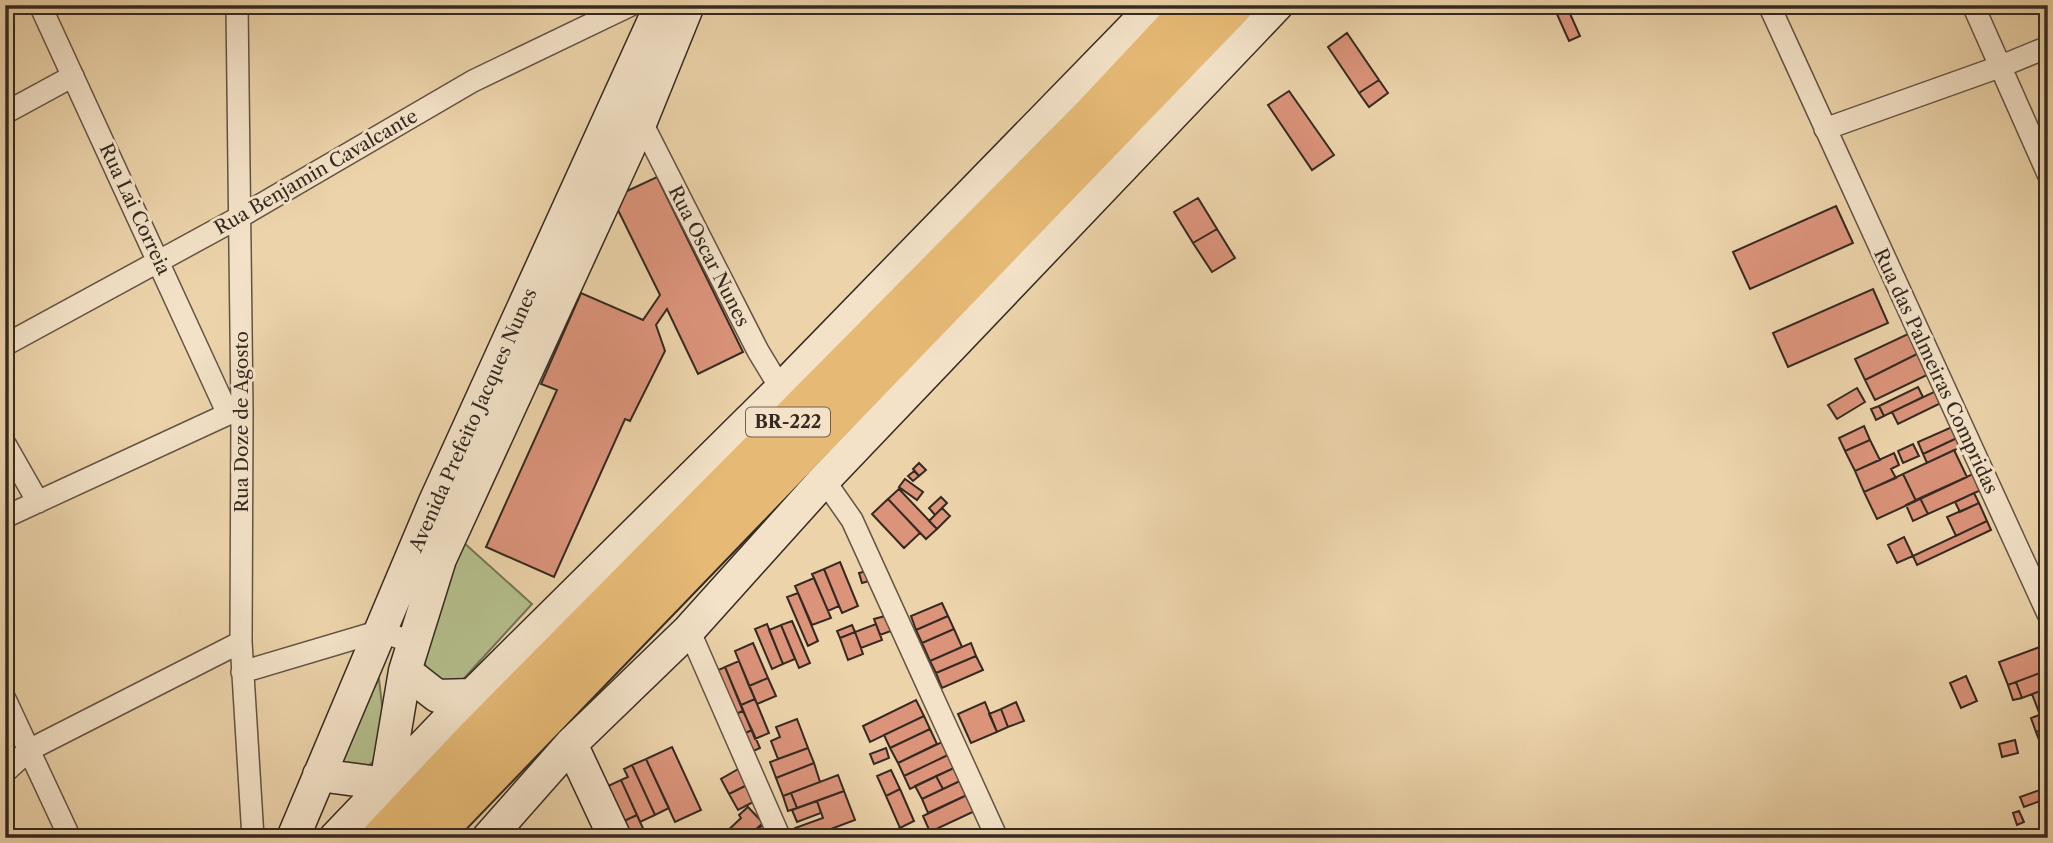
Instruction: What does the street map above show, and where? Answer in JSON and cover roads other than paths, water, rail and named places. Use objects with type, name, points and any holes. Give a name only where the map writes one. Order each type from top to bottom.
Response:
[{"type":"highway","name":"BR-222","points":[[381,838],[478,734],[1094,113],[1195,5]]},
{"type":"highway","name":"BR-222","points":[[430,838],[1234,5]]},
{"type":"main road","name":"Avenida Prefeito Jacques Nunes","points":[[627,115],[661,5]]},
{"type":"main road","name":"Avenida Prefeito Jacques Nunes","points":[[293,838],[380,631],[428,553],[627,115],[688,5]]},
{"type":"main road","name":"BR-222","points":[[335,838],[393,788],[472,695],[780,389],[1155,5]]},
{"type":"main road","points":[[488,838],[571,744],[689,630],[824,480],[1277,5]]},
{"type":"main road","name":"Avenida Prefeito Jacques Nunes","points":[[393,788],[409,657],[428,553]]},
{"type":"main road","points":[[409,657],[437,696],[472,695]]},
{"type":"main road","points":[[571,744],[615,838]]},
{"type":"main road","points":[[319,775],[393,788]]},
{"type":"street","name":"Rua Lai Correia","points":[[40,5],[159,261],[235,413]]},
{"type":"street","name":"Rua Doze de Agosto","points":[[237,5],[235,413],[242,672],[253,838]]},
{"type":"street","name":"Rua Benjamin Cavalcante","points":[[5,345],[238,218],[473,81],[631,5]]},
{"type":"street","name":"Rua das Palmeiras Compridas","points":[[1769,5],[2048,614]]},
{"type":"street","points":[[1973,5],[2048,174]]},
{"type":"street","points":[[1825,129],[2048,47]]},
{"type":"street","points":[[5,113],[73,76]]},
{"type":"street","name":"Rua Oscar Nunes","points":[[627,115],[780,389]]},
{"type":"street","points":[[5,517],[235,413]]},
{"type":"street","points":[[5,444],[38,502]]},
{"type":"street","points":[[824,480],[852,520],[997,838]]},
{"type":"street","points":[[689,630],[780,838]]},
{"type":"street","points":[[242,672],[380,631],[409,657]]},
{"type":"street","points":[[5,772],[29,750],[241,642]]},
{"type":"street","points":[[5,699],[70,838]]}]
